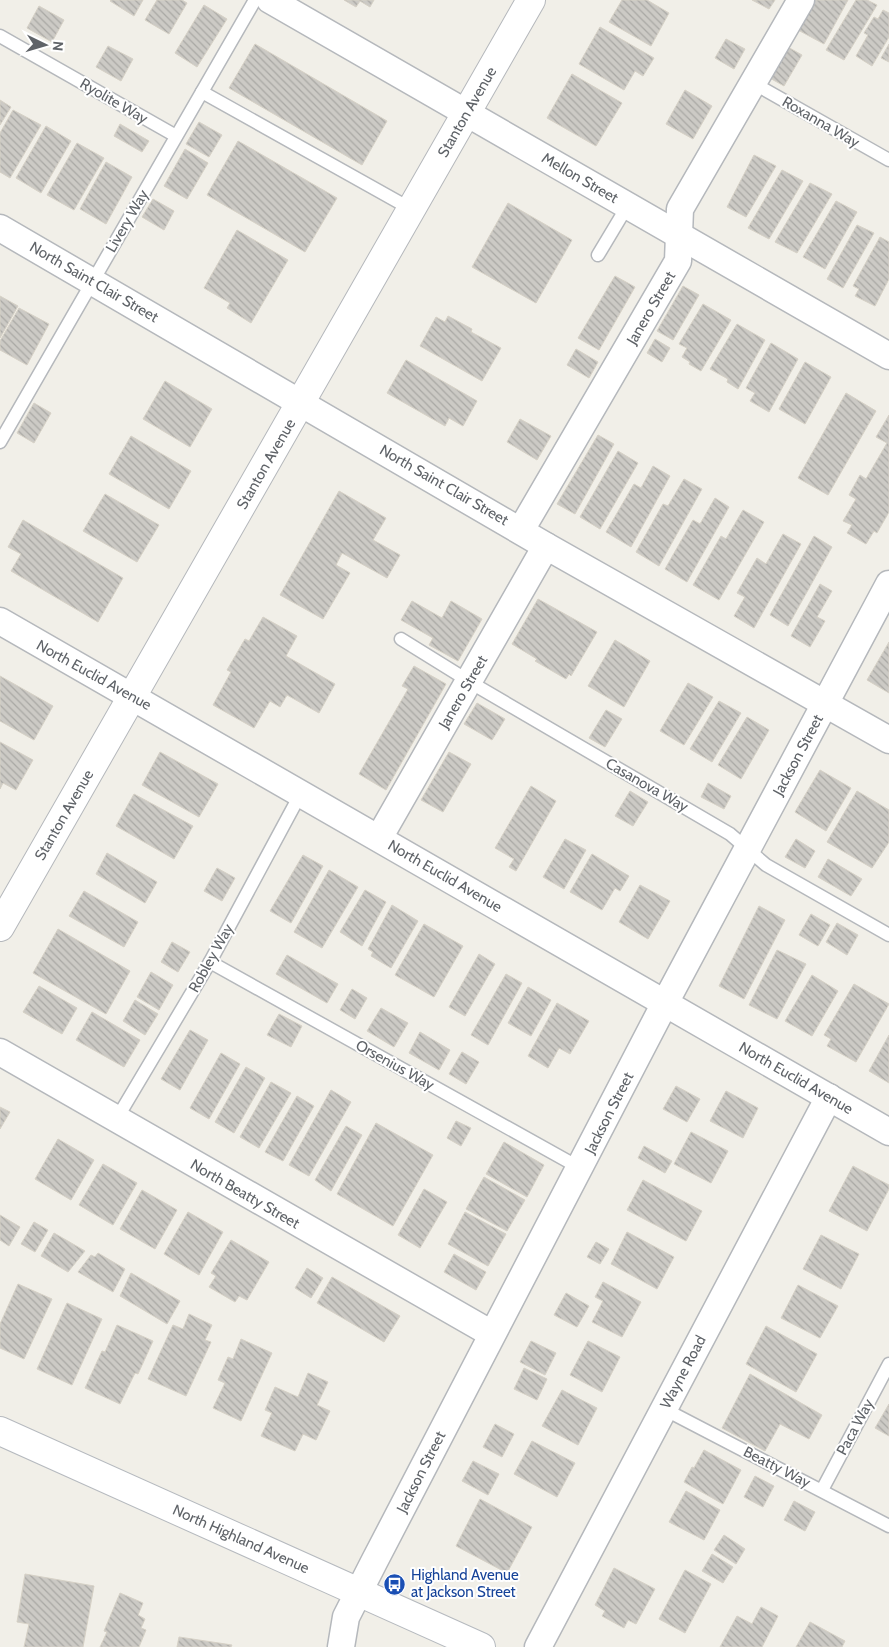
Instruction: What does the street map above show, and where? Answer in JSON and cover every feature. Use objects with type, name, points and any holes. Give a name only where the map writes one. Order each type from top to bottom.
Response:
[{"type":"street","name":"Mellon Street","points":[[270,0],[889,356]]},
{"type":"street","name":"Stanton Avenue","points":[[0,927],[531,0]]},
{"type":"street","name":"Janero Street","points":[[521,530],[678,261],[680,209],[801,0]]},
{"type":"street","name":"North Saint Clair Street","points":[[0,228],[546,546],[889,740]]},
{"type":"street","name":"Janero Street","points":[[379,838],[546,546]]},
{"type":"street","name":"Jackson Street","points":[[341,1647],[346,1617],[665,1004],[889,584]]},
{"type":"street","name":"North Euclid Avenue","points":[[0,621],[889,1132]]},
{"type":"street","name":"North Beatty Street","points":[[0,1052],[492,1334]]},
{"type":"street","name":"Wayne Road","points":[[538,1647],[829,1097]]},
{"type":"street","name":"North Highland Avenue","points":[[0,1431],[481,1647]]},
{"type":"lane","name":"Livery Way","points":[[0,442],[5,424],[92,281],[255,0]]},
{"type":"lane","name":"Ryolite Way","points":[[0,36],[176,136]]},
{"type":"lane","name":"Roxanna Way","points":[[753,84],[889,160]]},
{"type":"lane","points":[[202,92],[411,209]]},
{"type":"lane","points":[[598,255],[628,206]]},
{"type":"lane","name":"Casanova Way","points":[[401,639],[469,682],[730,834],[766,865],[889,935]]},
{"type":"lane","name":"Robley Way","points":[[116,1120],[210,962],[301,793]]},
{"type":"lane","name":"Orsenius Way","points":[[210,962],[580,1168]]},
{"type":"lane","name":"Paca Way","points":[[822,1490],[889,1364]]},
{"type":"lane","name":"Beatty Way","points":[[664,1409],[889,1526]]},
{"type":"building","points":[[111,0],[143,0],[134,16]]},
{"type":"building","points":[[157,0],[182,0],[187,3],[169,34],[145,20]]},
{"type":"building","points":[[344,0],[374,0],[370,7],[360,1],[356,7]]},
{"type":"building","points":[[622,0],[647,0],[669,13],[651,46],[609,22]]},
{"type":"building","points":[[752,0],[775,0],[769,9]]},
{"type":"building","points":[[815,0],[848,0],[824,44],[798,30]]},
{"type":"building","points":[[856,0],[867,0],[877,5],[844,60],[826,50]]},
{"type":"building","points":[[204,5],[227,19],[197,67],[175,53]]},
{"type":"building","points":[[39,6],[64,20],[52,42],[27,28]]},
{"type":"building","points":[[883,10],[889,13],[889,37],[872,66],[856,56],[868,35],[864,33],[874,17],[878,19]]},
{"type":"building","points":[[600,27],[654,58],[643,76],[635,71],[624,90],[579,64]]},
{"type":"building","points":[[726,39],[745,49],[734,69],[715,58]]},
{"type":"building","points":[[255,44],[387,121],[362,165],[229,88]]},
{"type":"building","points":[[889,44],[889,62],[881,58]]},
{"type":"building","points":[[108,46],[133,59],[121,81],[96,67]]},
{"type":"building","points":[[786,46],[802,55],[784,86],[768,77]]},
{"type":"building","points":[[572,74],[622,103],[596,146],[547,118]]},
{"type":"building","points":[[685,90],[712,106],[693,139],[666,124]]},
{"type":"building","points":[[0,100],[11,107],[0,125]]},
{"type":"building","points":[[13,110],[41,125],[10,178],[0,172],[0,133]]},
{"type":"building","points":[[199,122],[222,135],[209,157],[186,144]]},
{"type":"building","points":[[120,124],[149,141],[142,152],[114,136]]},
{"type":"building","points":[[46,126],[71,141],[41,193],[16,178]]},
{"type":"building","points":[[238,141],[337,198],[305,252],[207,195]]},
{"type":"building","points":[[77,143],[104,158],[74,210],[47,195]]},
{"type":"building","points":[[185,149],[208,163],[187,199],[164,186]]},
{"type":"building","points":[[754,155],[776,166],[746,217],[727,207]]},
{"type":"building","points":[[106,162],[132,177],[106,224],[80,209]]},
{"type":"building","points":[[782,170],[803,181],[769,239],[748,228]]},
{"type":"building","points":[[810,183],[832,194],[797,253],[775,242]]},
{"type":"building","points":[[153,199],[174,211],[164,230],[142,217]]},
{"type":"building","points":[[836,201],[857,212],[825,269],[803,257]]},
{"type":"building","points":[[508,203],[572,240],[536,303],[472,267]]},
{"type":"building","points":[[857,225],[874,233],[843,288],[827,279]]},
{"type":"building","points":[[237,230],[288,260],[251,323],[227,308],[230,303],[204,288]]},
{"type":"building","points":[[880,237],[889,242],[889,279],[875,306],[855,296],[859,289],[853,286]]},
{"type":"building","points":[[615,276],[635,287],[599,350],[578,338]]},
{"type":"building","points":[[683,286],[699,295],[673,340],[657,331]]},
{"type":"building","points":[[0,296],[18,306],[0,338]]},
{"type":"building","points":[[703,304],[731,320],[701,371],[682,357],[687,348],[679,344]]},
{"type":"building","points":[[19,308],[49,324],[27,365],[0,350],[0,341]]},
{"type":"building","points":[[448,316],[472,329],[471,332],[501,348],[482,381],[420,346],[436,317],[445,322]]},
{"type":"building","points":[[737,324],[765,340],[738,389],[727,382],[728,379],[710,369]]},
{"type":"building","points":[[655,339],[670,348],[662,362],[647,353]]},
{"type":"building","points":[[771,343],[798,359],[769,412],[750,401],[755,393],[746,388]]},
{"type":"building","points":[[576,349],[598,362],[589,378],[567,365]]},
{"type":"building","points":[[406,360],[477,401],[463,426],[449,418],[445,426],[387,393]]},
{"type":"building","points":[[805,362],[831,377],[805,424],[779,409]]},
{"type":"building","points":[[165,381],[212,409],[190,447],[143,419]]},
{"type":"building","points":[[846,393],[876,411],[828,495],[798,478]]},
{"type":"building","points":[[34,403],[51,413],[34,443],[17,433]]},
{"type":"building","points":[[889,415],[889,512],[877,533],[874,531],[866,544],[847,533],[852,525],[843,521],[856,499],[849,495],[860,475],[866,479],[887,443],[876,437]]},
{"type":"building","points":[[520,419],[551,436],[537,460],[507,442]]},
{"type":"building","points":[[598,435],[614,444],[575,514],[557,504]]},
{"type":"building","points":[[131,436],[191,471],[169,509],[109,474]]},
{"type":"building","points":[[618,451],[638,463],[600,529],[580,517]]},
{"type":"building","points":[[653,466],[670,476],[631,547],[606,532],[634,484],[641,488]]},
{"type":"building","points":[[684,479],[702,489],[659,566],[636,552],[663,504],[668,506]]},
{"type":"building","points":[[339,491],[386,518],[373,540],[400,555],[387,578],[342,553],[336,565],[350,573],[323,619],[280,595]]},
{"type":"building","points":[[105,494],[159,525],[137,562],[83,531]]},
{"type":"building","points":[[715,498],[729,507],[687,582],[665,569],[693,520],[700,524]]},
{"type":"building","points":[[743,510],[764,522],[719,600],[693,585],[721,536],[726,539]]},
{"type":"building","points":[[23,520],[123,578],[98,622],[11,571],[21,554],[8,547]]},
{"type":"building","points":[[783,534],[801,544],[754,628],[734,616],[745,597],[737,593],[757,558],[766,564]]},
{"type":"building","points":[[814,536],[832,547],[788,626],[770,615]]},
{"type":"building","points":[[820,584],[832,591],[817,617],[825,621],[810,647],[791,636]]},
{"type":"building","points":[[538,599],[597,632],[571,676],[569,674],[566,679],[535,661],[537,659],[512,644]]},
{"type":"building","points":[[412,601],[442,618],[451,601],[482,619],[458,661],[429,645],[433,638],[401,620]]},
{"type":"building","points":[[263,617],[297,636],[286,656],[335,684],[319,713],[287,695],[280,707],[270,701],[254,728],[213,705],[231,672],[227,670],[245,639],[249,641]]},
{"type":"building","points":[[615,640],[650,661],[624,707],[588,686]]},
{"type":"building","points":[[889,642],[889,693],[867,680]]},
{"type":"building","points":[[414,666],[446,684],[386,790],[359,774],[408,689],[402,686]]},
{"type":"building","points":[[0,676],[53,706],[34,740],[0,721]]},
{"type":"building","points":[[688,683],[713,697],[684,745],[660,731]]},
{"type":"building","points":[[719,701],[741,713],[712,762],[690,749]]},
{"type":"building","points":[[477,703],[505,719],[492,740],[464,724]]},
{"type":"building","points":[[606,710],[622,719],[605,747],[589,738]]},
{"type":"building","points":[[747,717],[769,730],[741,779],[718,765]]},
{"type":"building","points":[[0,742],[33,760],[16,790],[3,783],[0,789]]},
{"type":"building","points":[[160,752],[218,784],[199,817],[142,785]]},
{"type":"building","points":[[449,752],[471,764],[443,812],[421,800]]},
{"type":"building","points":[[820,770],[851,788],[826,831],[795,812]]},
{"type":"building","points":[[708,783],[731,796],[724,809],[701,797]]},
{"type":"building","points":[[531,786],[556,801],[516,871],[509,867],[514,859],[495,848]]},
{"type":"building","points":[[630,791],[648,802],[633,826],[615,816]]},
{"type":"building","points":[[857,791],[889,810],[889,842],[872,868],[827,842]]},
{"type":"building","points":[[134,794],[193,826],[174,859],[116,826]]},
{"type":"building","points":[[565,839],[586,850],[564,889],[543,877]]},
{"type":"building","points":[[796,839],[815,851],[805,868],[785,857]]},
{"type":"building","points":[[107,853],[157,882],[145,903],[96,874]]},
{"type":"building","points":[[592,854],[629,876],[620,891],[615,888],[602,910],[570,892]]},
{"type":"building","points":[[303,855],[323,866],[291,923],[270,911]]},
{"type":"building","points":[[828,859],[862,879],[851,896],[818,877]]},
{"type":"building","points":[[217,868],[235,878],[222,901],[204,891]]},
{"type":"building","points":[[329,870],[358,887],[322,948],[294,932]]},
{"type":"building","points":[[640,885],[670,901],[648,939],[619,922]]},
{"type":"building","points":[[365,890],[386,902],[362,946],[340,932]]},
{"type":"building","points":[[84,891],[138,922],[124,947],[69,916]]},
{"type":"building","points":[[392,905],[418,921],[391,968],[371,956],[373,952],[368,949]]},
{"type":"building","points":[[759,906],[785,920],[744,999],[719,986]]},
{"type":"building","points":[[811,914],[830,925],[818,946],[799,935]]},
{"type":"building","points":[[837,923],[858,935],[847,955],[826,942]]},
{"type":"building","points":[[424,924],[463,946],[434,997],[395,975]]},
{"type":"building","points":[[58,929],[130,971],[106,1014],[33,973]]},
{"type":"building","points":[[172,942],[190,952],[178,972],[161,962]]},
{"type":"building","points":[[777,950],[806,964],[777,1019],[749,1005]]},
{"type":"building","points":[[479,954],[495,964],[465,1016],[449,1007]]},
{"type":"building","points":[[287,955],[338,984],[327,1003],[276,974]]},
{"type":"building","points":[[151,972],[173,985],[159,1010],[137,997]]},
{"type":"building","points":[[506,974],[522,983],[488,1045],[471,1035]]},
{"type":"building","points":[[812,975],[838,991],[812,1036],[785,1021]]},
{"type":"building","points":[[854,984],[889,1004],[856,1062],[827,1046],[831,1039],[824,1035]]},
{"type":"building","points":[[39,986],[77,1008],[62,1034],[23,1012]]},
{"type":"building","points":[[528,987],[551,1000],[531,1036],[508,1023]]},
{"type":"building","points":[[352,989],[367,998],[355,1019],[340,1010]]},
{"type":"building","points":[[135,1000],[158,1014],[145,1035],[123,1021]]},
{"type":"building","points":[[557,1003],[589,1021],[570,1054],[559,1048],[548,1068],[528,1056]]},
{"type":"building","points":[[381,1008],[408,1023],[394,1047],[367,1031]]},
{"type":"building","points":[[92,1012],[140,1040],[124,1067],[76,1040]]},
{"type":"building","points":[[279,1014],[302,1026],[291,1047],[267,1035]]},
{"type":"building","points":[[190,1030],[208,1040],[180,1090],[161,1079]]},
{"type":"building","points":[[420,1032],[450,1050],[439,1070],[409,1053]]},
{"type":"building","points":[[889,1035],[889,1083],[869,1071]]},
{"type":"building","points":[[462,1052],[479,1062],[466,1084],[449,1074]]},
{"type":"building","points":[[221,1053],[240,1064],[209,1119],[190,1108]]},
{"type":"building","points":[[246,1067],[265,1078],[234,1133],[215,1122]]},
{"type":"building","points":[[271,1082],[291,1093],[259,1148],[240,1137]]},
{"type":"building","points":[[676,1086],[700,1099],[687,1122],[663,1109]]},
{"type":"building","points":[[331,1090],[351,1102],[309,1176],[289,1165]]},
{"type":"building","points":[[726,1091],[758,1108],[743,1138],[710,1121]]},
{"type":"building","points":[[297,1096],[314,1106],[283,1161],[265,1152]]},
{"type":"building","points":[[0,1107],[10,1112],[0,1129]]},
{"type":"building","points":[[456,1121],[471,1128],[461,1146],[447,1138]]},
{"type":"building","points":[[376,1123],[433,1155],[393,1226],[337,1194]]},
{"type":"building","points":[[346,1126],[362,1135],[331,1191],[315,1180]]},
{"type":"building","points":[[691,1132],[728,1151],[711,1183],[674,1164]]},
{"type":"building","points":[[58,1139],[94,1160],[71,1200],[35,1179]]},
{"type":"building","points":[[504,1142],[544,1165],[527,1197],[486,1174]]},
{"type":"building","points":[[644,1146],[672,1161],[665,1173],[638,1158]]},
{"type":"building","points":[[103,1164],[137,1183],[113,1225],[79,1205]]},
{"type":"building","points":[[853,1166],[889,1185],[889,1189],[867,1231],[829,1211]]},
{"type":"building","points":[[484,1177],[525,1200],[507,1231],[466,1209]]},
{"type":"building","points":[[643,1180],[702,1211],[686,1241],[627,1210]]},
{"type":"building","points":[[424,1189],[447,1202],[420,1248],[398,1235]]},
{"type":"building","points":[[142,1190],[177,1210],[155,1249],[120,1229]]},
{"type":"building","points":[[188,1212],[223,1232],[199,1275],[164,1254]]},
{"type":"building","points":[[465,1212],[506,1234],[488,1266],[448,1244]]},
{"type":"building","points":[[0,1215],[20,1227],[9,1246],[0,1240]]},
{"type":"building","points":[[34,1222],[48,1230],[35,1252],[21,1244]]},
{"type":"building","points":[[627,1232],[674,1257],[657,1289],[611,1264]]},
{"type":"building","points":[[54,1233],[85,1251],[68,1272],[41,1256]]},
{"type":"building","points":[[821,1235],[859,1254],[841,1289],[803,1269]]},
{"type":"building","points":[[231,1240],[269,1262],[247,1300],[239,1296],[235,1302],[209,1287],[216,1276],[211,1273]]},
{"type":"building","points":[[596,1242],[609,1249],[600,1264],[587,1257]]},
{"type":"building","points":[[98,1253],[125,1269],[113,1292],[78,1272],[91,1255],[95,1257]]},
{"type":"building","points":[[454,1254],[486,1272],[476,1290],[444,1272]]},
{"type":"building","points":[[307,1268],[323,1278],[311,1298],[295,1288]]},
{"type":"building","points":[[131,1273],[180,1301],[167,1324],[120,1296]]},
{"type":"building","points":[[332,1277],[400,1316],[384,1342],[317,1303]]},
{"type":"building","points":[[603,1282],[641,1302],[622,1337],[592,1322],[603,1301],[595,1297]]},
{"type":"building","points":[[18,1284],[52,1299],[24,1359],[0,1348],[0,1324]]},
{"type":"building","points":[[798,1285],[838,1306],[820,1338],[781,1318]]},
{"type":"building","points":[[566,1293],[589,1306],[577,1327],[554,1315]]},
{"type":"building","points":[[67,1303],[102,1319],[72,1385],[37,1369]]},
{"type":"building","points":[[189,1314],[212,1325],[205,1340],[211,1342],[186,1396],[148,1379],[173,1325],[183,1329]]},
{"type":"building","points":[[117,1325],[153,1341],[138,1374],[135,1373],[120,1404],[85,1388],[102,1351],[105,1352]]},
{"type":"building","points":[[766,1326],[817,1354],[796,1392],[746,1364]]},
{"type":"building","points":[[241,1339],[272,1353],[241,1421],[213,1408],[225,1383],[218,1380],[228,1357],[233,1359]]},
{"type":"building","points":[[531,1341],[556,1353],[545,1375],[520,1362]]},
{"type":"building","points":[[588,1341],[620,1357],[602,1392],[570,1375]]},
{"type":"building","points":[[524,1368],[547,1379],[537,1400],[514,1389]]},
{"type":"building","points":[[308,1373],[328,1382],[317,1405],[330,1411],[316,1440],[303,1434],[295,1451],[261,1436],[272,1413],[265,1410],[275,1387],[298,1397]]},
{"type":"building","points":[[750,1374],[822,1415],[809,1439],[780,1424],[765,1451],[722,1428]]},
{"type":"building","points":[[562,1390],[597,1408],[578,1445],[542,1426]]},
{"type":"building","points":[[889,1404],[889,1436],[875,1428]]},
{"type":"building","points":[[495,1424],[514,1434],[502,1457],[483,1447]]},
{"type":"building","points":[[532,1441],[575,1463],[557,1497],[514,1474]]},
{"type":"building","points":[[704,1450],[741,1470],[723,1504],[684,1482]]},
{"type":"building","points":[[473,1461],[499,1474],[488,1495],[462,1481]]},
{"type":"building","points":[[755,1476],[774,1486],[763,1507],[744,1497]]},
{"type":"building","points":[[686,1491],[720,1510],[704,1540],[669,1522]]},
{"type":"building","points":[[480,1499],[532,1527],[507,1573],[456,1546]]},
{"type":"building","points":[[794,1501],[815,1512],[805,1531],[784,1520]]},
{"type":"building","points":[[724,1535],[745,1549],[736,1564],[714,1550]]},
{"type":"building","points":[[712,1554],[733,1567],[723,1583],[702,1571]]},
{"type":"building","points":[[614,1568],[655,1589],[636,1624],[628,1620],[624,1628],[602,1616],[605,1611],[595,1605]]},
{"type":"building","points":[[685,1570],[711,1584],[685,1633],[659,1619]]},
{"type":"building","points":[[25,1574],[94,1586],[83,1647],[24,1647],[29,1624],[17,1622]]},
{"type":"building","points":[[120,1593],[143,1603],[138,1615],[145,1619],[141,1628],[146,1630],[139,1647],[100,1647],[107,1632],[104,1631]]},
{"type":"building","points":[[761,1607],[778,1616],[762,1647],[720,1647],[737,1616],[752,1624]]},
{"type":"building","points":[[810,1622],[845,1641],[842,1647],[796,1647]]},
{"type":"building","points":[[179,1637],[232,1645],[231,1647],[177,1647]]},
{"type":"place","name":"Highland Avenue at Jackson Street","points":[[395,1584]]}]
